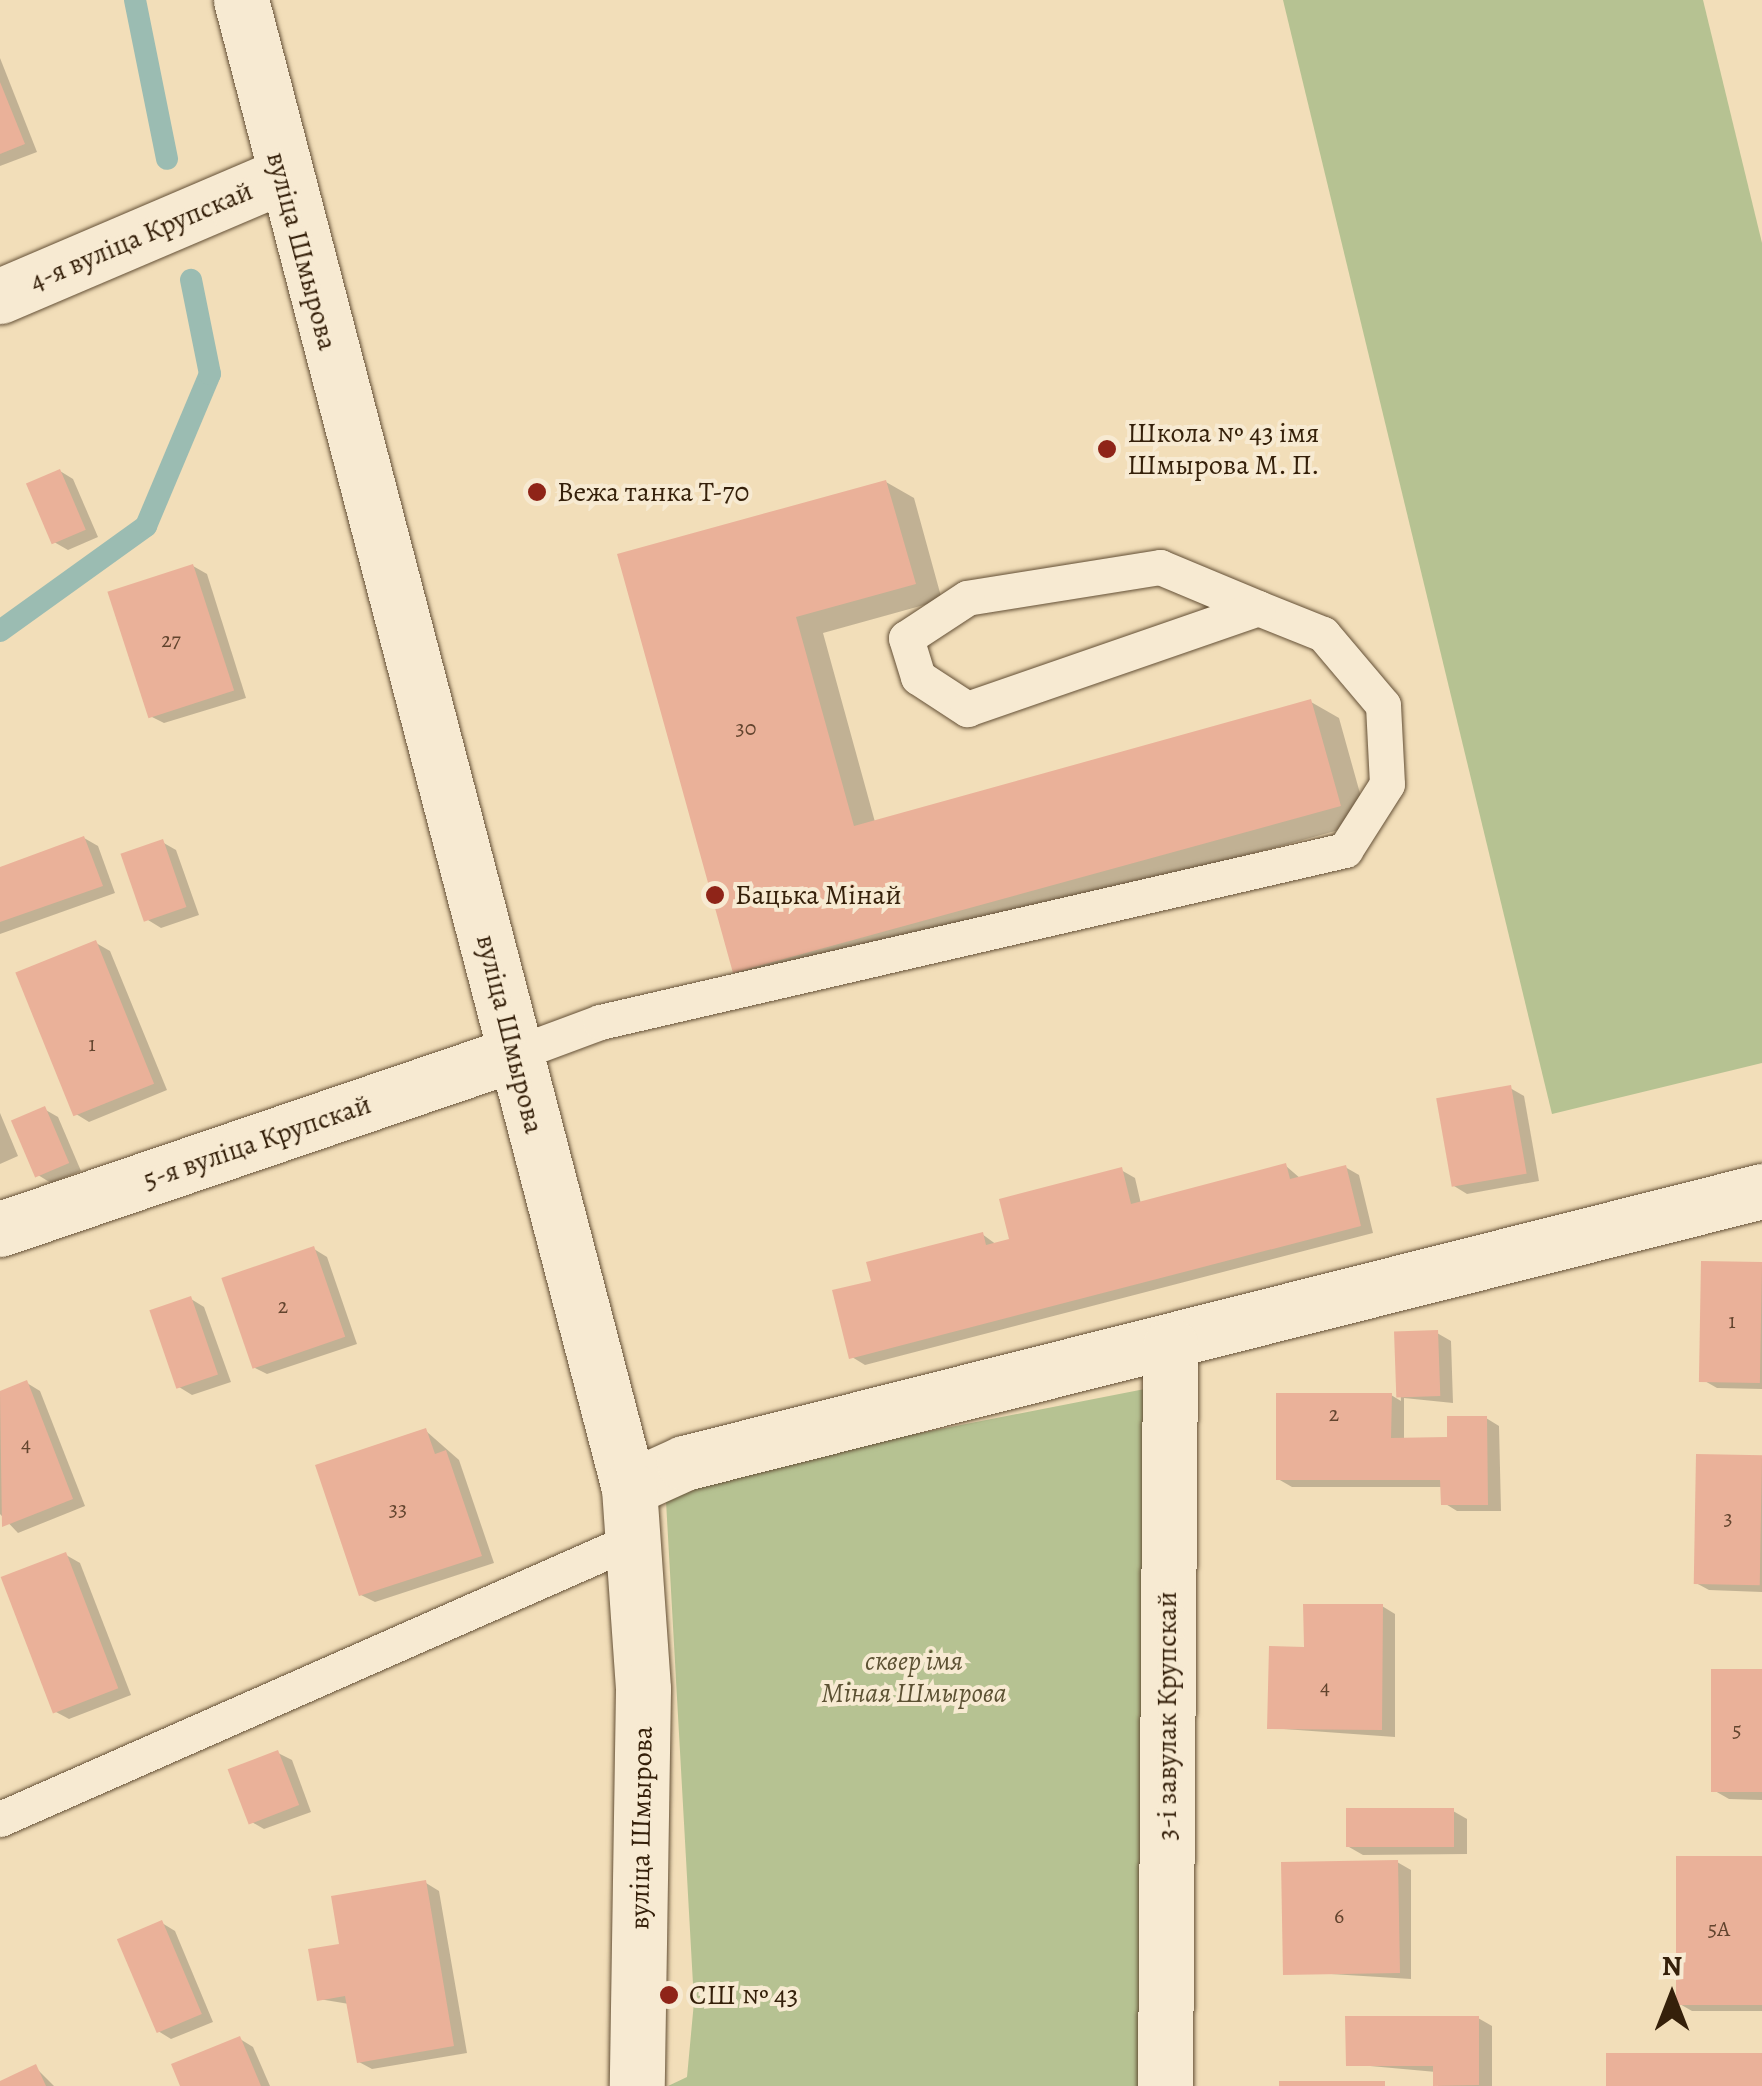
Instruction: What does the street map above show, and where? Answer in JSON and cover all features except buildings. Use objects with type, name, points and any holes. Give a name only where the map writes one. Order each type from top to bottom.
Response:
[{"type":"street","name":"вуліца Шмырова","points":[[241,0],[281,176],[632,1513],[643,1689],[636,2086]]},
{"type":"street","name":"4-я вуліца Крупскай","points":[[0,296],[281,176]]},
{"type":"street","name":"5-я вуліца Крупскай","points":[[0,1229],[514,1054]]},
{"type":"street","points":[[632,1513],[684,1463],[1170,1345],[1762,1190]]},
{"type":"street","name":"3-і завулак Крупскай","points":[[1165,2086],[1170,1345]]},
{"type":"lane","points":[[514,1054],[600,1022],[1345,850],[1387,784],[1382,705],[1323,634],[1160,568],[967,598],[906,638],[918,677],[967,709],[1258,608]]},
{"type":"lane","points":[[0,1818],[632,1513]]},
{"type":"green space","points":[[1283,0],[1703,0],[1762,243],[1762,1063],[1552,1114]]},
{"type":"green space","name":"сквер імя Міная Шмырова","points":[[1155,1387],[1149,2086],[668,2086],[687,2077],[694,2002],[665,1483]]},
{"type":"waterway","points":[[135,0],[167,159]]},
{"type":"waterway","points":[[0,631],[146,526],[210,374],[191,280]]},
{"type":"place","name":"Школа № 43 імя Шмырова М. П.","points":[[1107,449]]},
{"type":"place","name":"Вежа танка Т-70","points":[[537,492]]},
{"type":"place","name":"Бацька Мінай","points":[[715,895]]},
{"type":"place","name":"СШ № 43","points":[[669,1995]]}]
